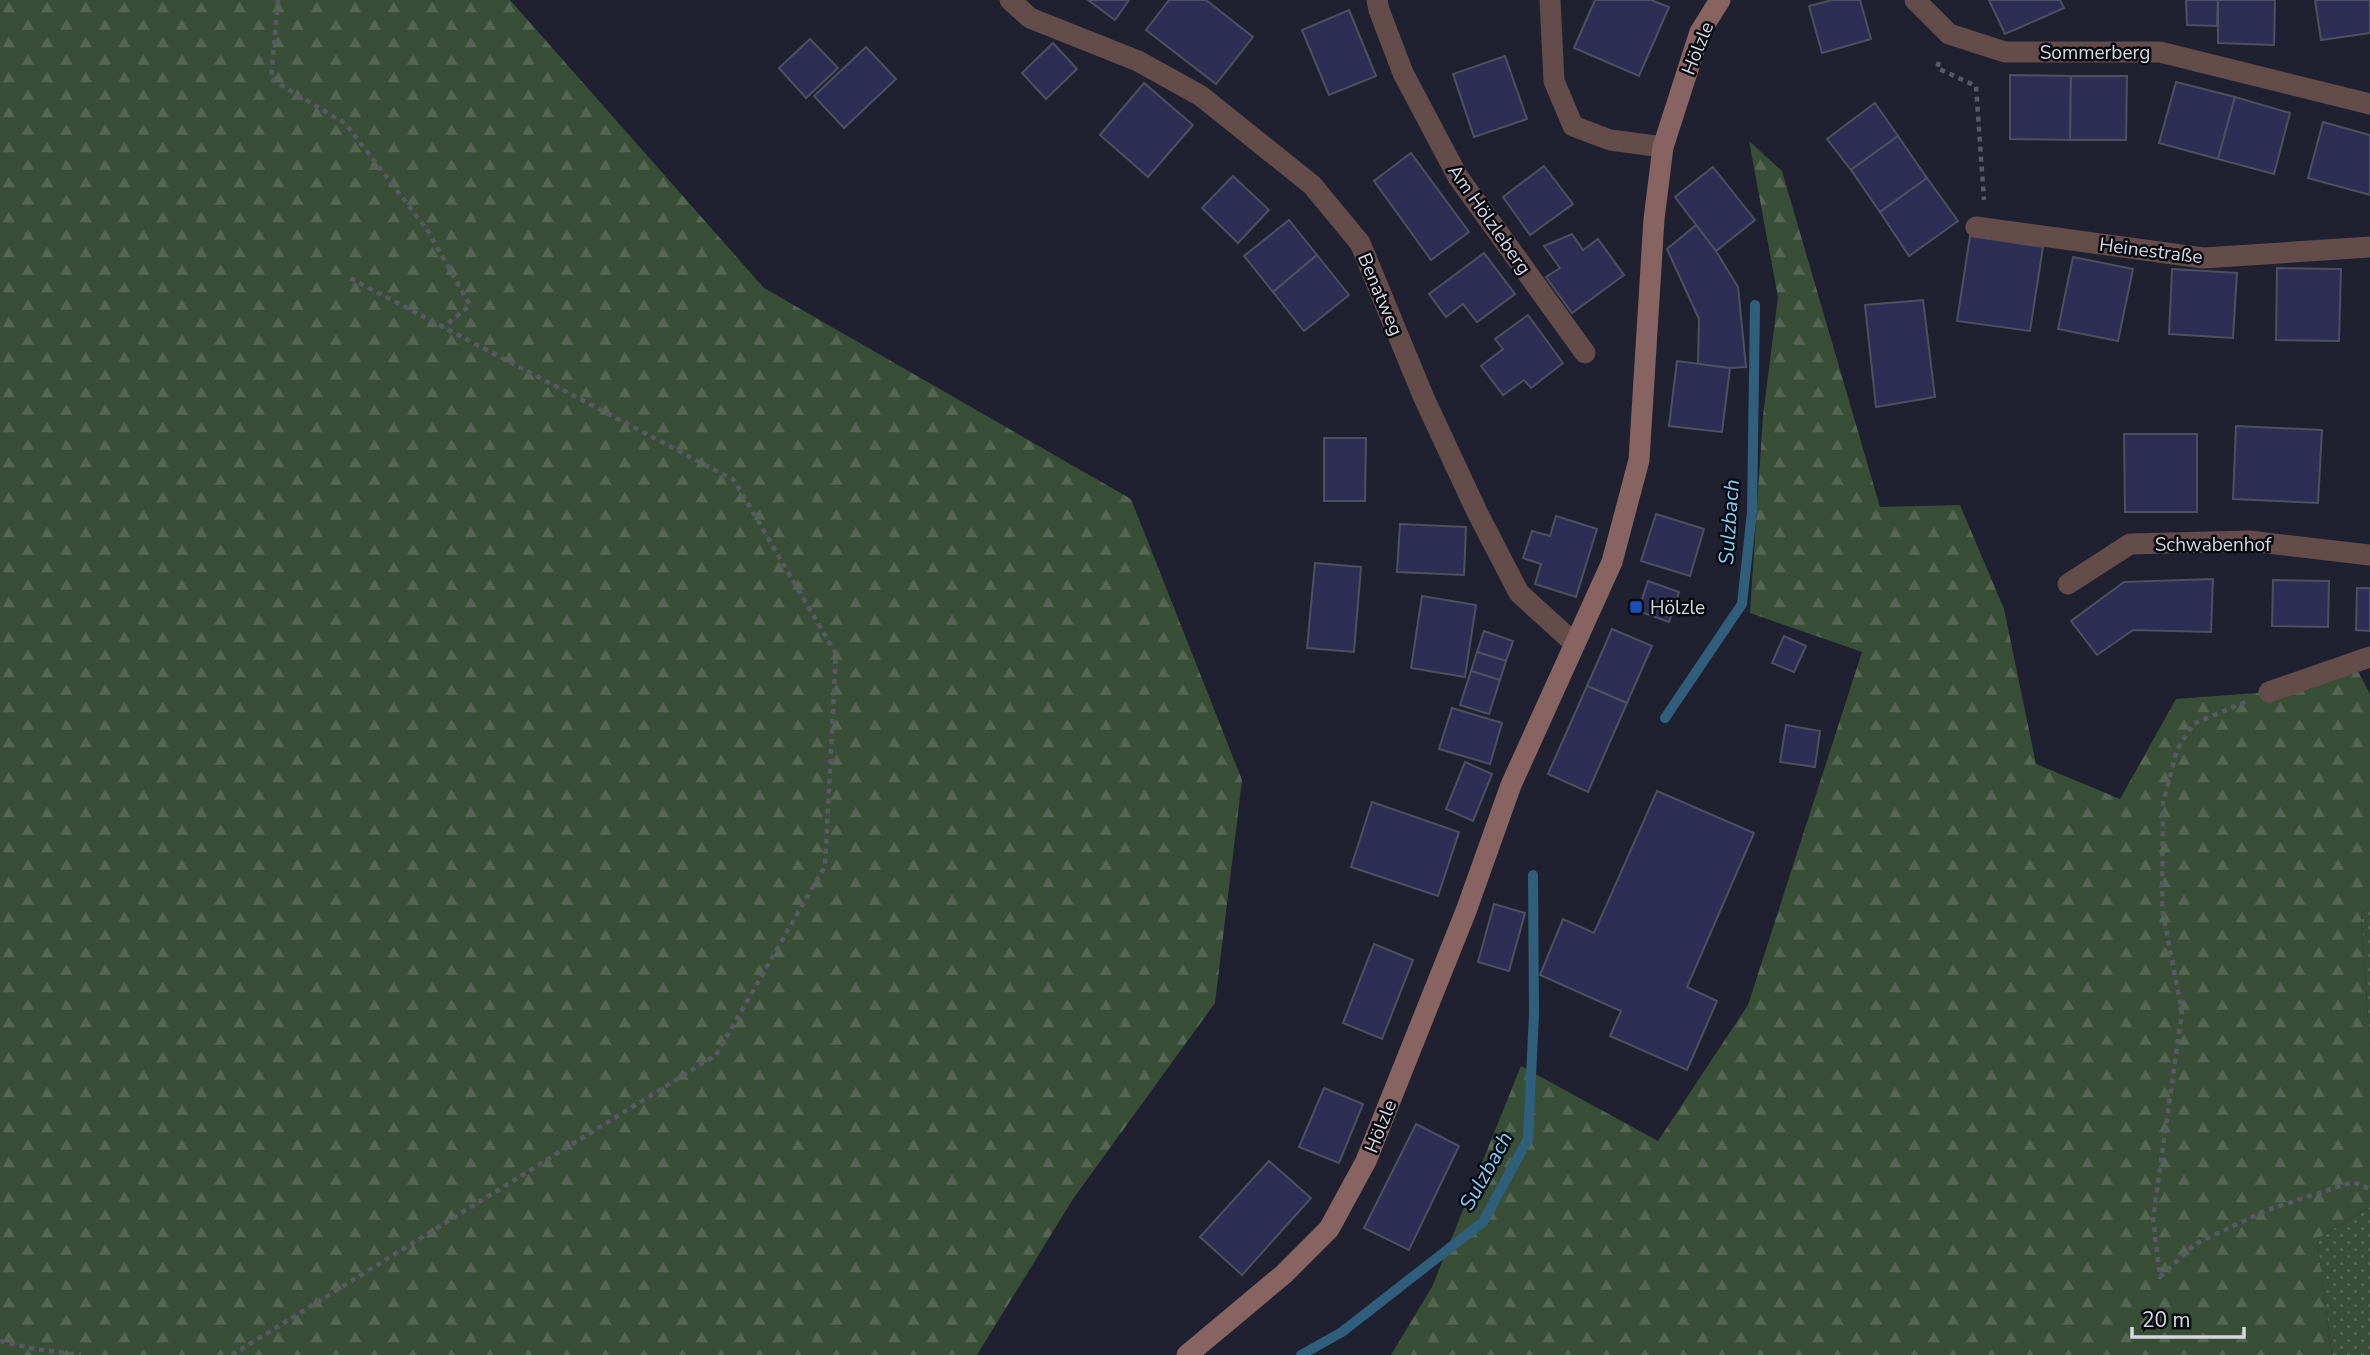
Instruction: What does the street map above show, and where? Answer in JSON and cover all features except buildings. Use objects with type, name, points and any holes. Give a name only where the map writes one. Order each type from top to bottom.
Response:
[{"type":"street","name":"Benatweg","points":[[1010,0],[1030,18],[1138,61],[1201,96],[1312,185],[1360,243],[1424,398],[1518,593],[1574,643]]},
{"type":"street","name":"Am Hölzleberg","points":[[1377,0],[1403,73],[1458,177],[1585,353]]},
{"type":"street","points":[[1550,0],[1555,81],[1573,126],[1610,141],[1663,147]]},
{"type":"street","name":"Hölzle","points":[[1186,1355],[1284,1274],[1328,1229],[1366,1161],[1466,911],[1511,785],[1612,562],[1639,460],[1654,219],[1663,147],[1700,32],[1720,0]]},
{"type":"street","name":"Sommerberg","points":[[1915,0],[1949,34],[2005,52],[2160,52],[2370,104]]},
{"type":"street","name":"Heinestraße","points":[[1981,228],[2203,258],[2370,247]]},
{"type":"street","name":"Schwabenhof","points":[[2068,584],[2130,544],[2249,541],[2370,555]]},
{"type":"street","points":[[2269,692],[2370,657]]},
{"type":"path","points":[[278,0],[271,79],[346,124],[428,230],[470,305],[444,327]]},
{"type":"path","points":[[1976,86],[1981,228]]},
{"type":"path","points":[[232,1355],[716,1055],[825,866],[836,654],[734,480],[348,277]]},
{"type":"path","points":[[2269,692],[2193,724],[2177,750],[2163,803],[2162,909],[2182,1012],[2153,1217],[2160,1277],[2195,1244],[2267,1210],[2353,1182],[2370,1189]]},
{"type":"path","points":[[0,1341],[81,1355]]},
{"type":"green space","points":[[0,0],[510,0],[764,288],[1131,499],[1242,780],[1215,1003],[1073,1199],[977,1355],[0,1355]]},
{"type":"green space","points":[[1749,141],[1782,171],[1880,507],[1960,505],[2004,609],[2036,764],[2120,799],[2176,699],[2269,692],[2353,662],[2370,694],[2370,908],[2361,913],[2370,1049],[2370,1207],[2317,1239],[2332,1355],[1391,1355],[1432,1287],[1521,1066],[1658,1141],[1748,1005],[1862,652],[1750,613],[1763,416],[1778,297]]},
{"type":"green space","points":[[2370,908],[2370,1049],[2361,913]]},
{"type":"green space","points":[[2370,1207],[2370,1355],[2332,1355],[2317,1239]]},
{"type":"waterway","name":"Sulzbach","points":[[1665,718],[1742,604],[1752,512],[1755,305]]},
{"type":"waterway","name":"Sulzbach","points":[[1301,1355],[1342,1332],[1483,1222],[1528,1139],[1534,1014],[1533,875]]},
{"type":"place","name":"Hölzle","points":[[1636,607]]}]
